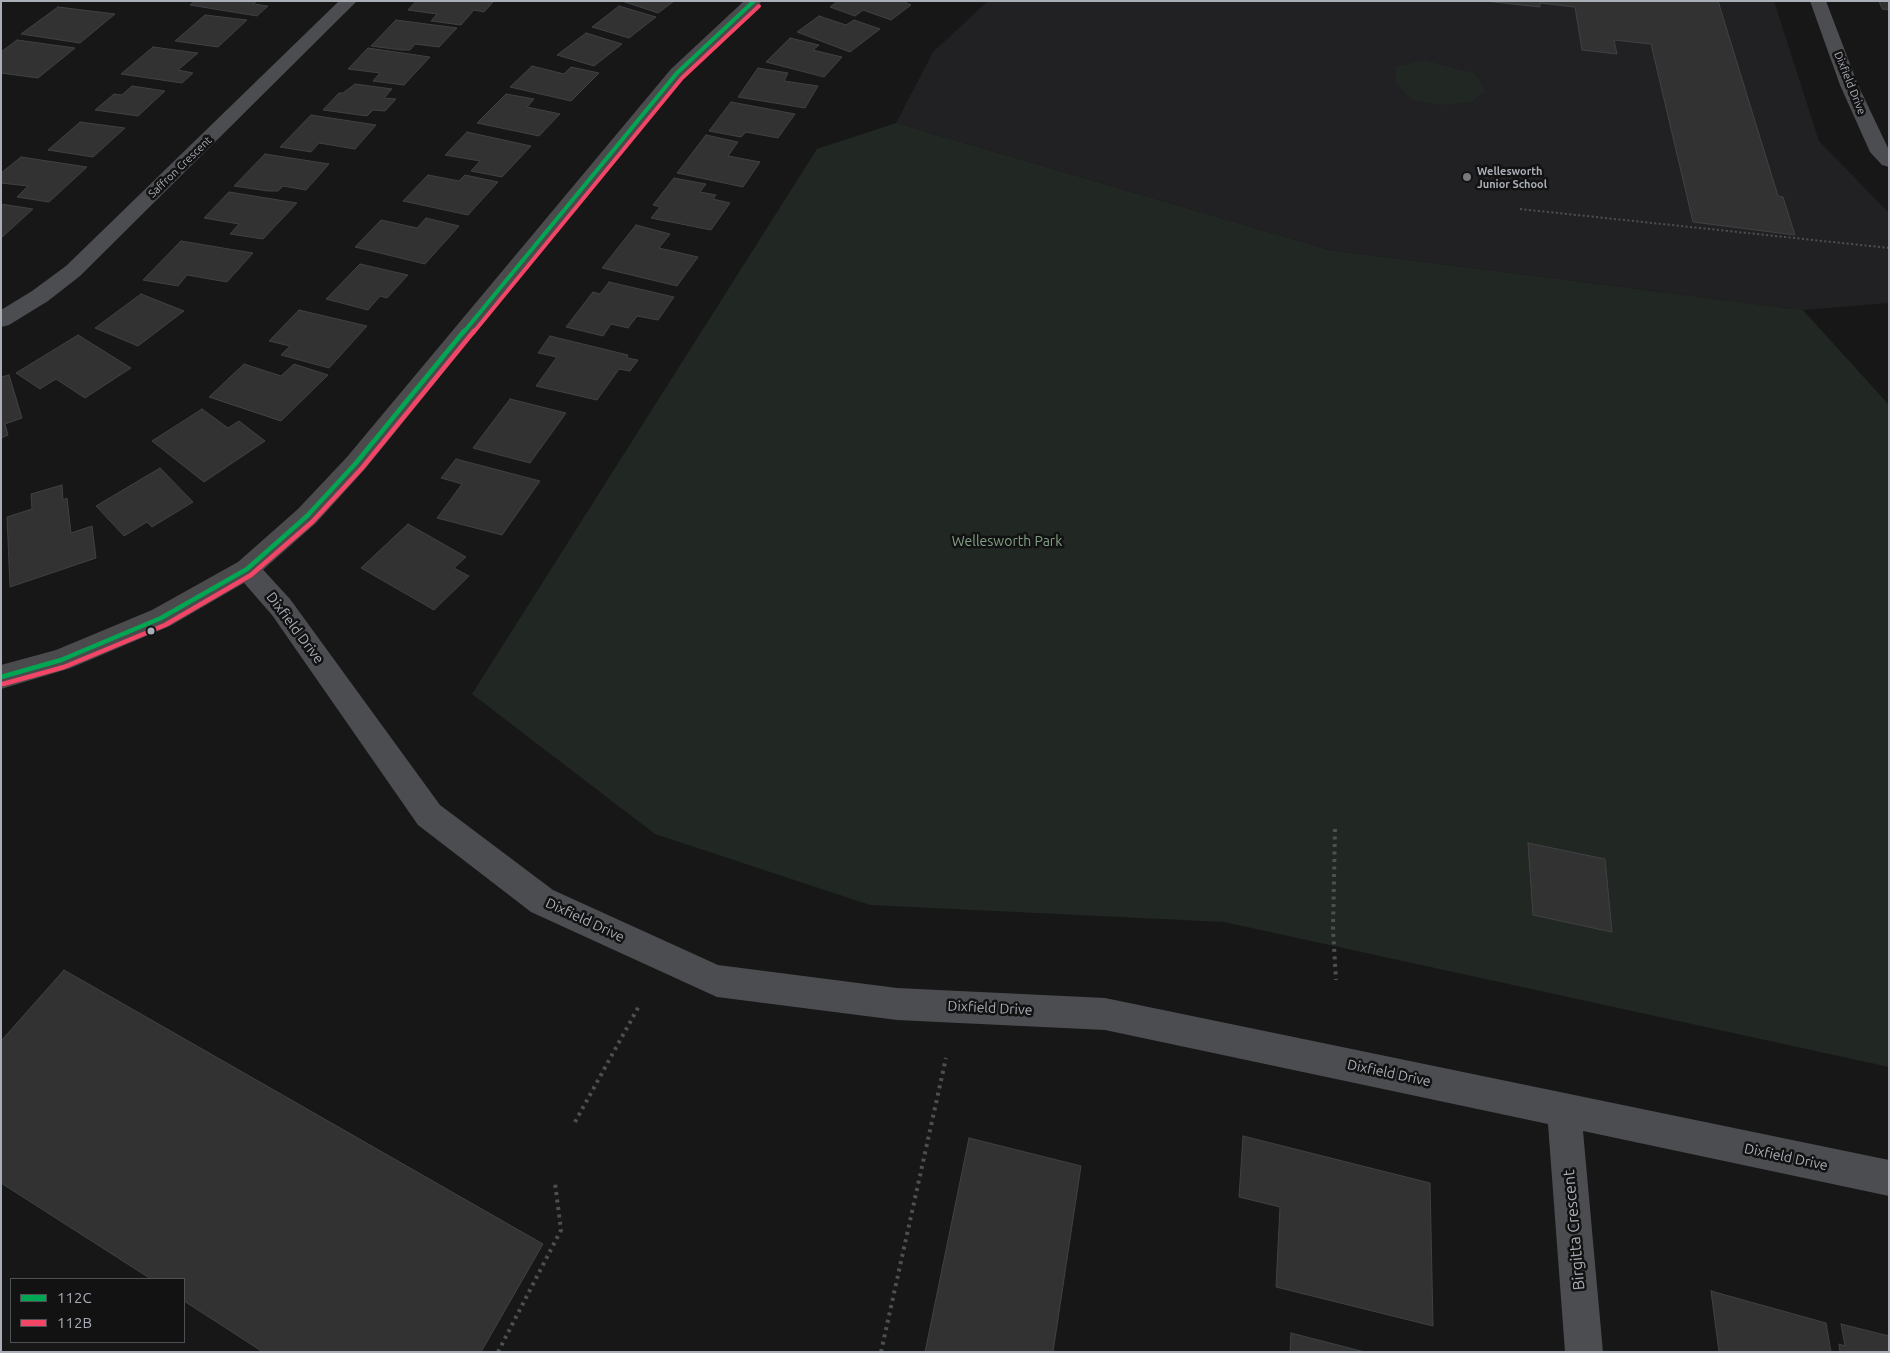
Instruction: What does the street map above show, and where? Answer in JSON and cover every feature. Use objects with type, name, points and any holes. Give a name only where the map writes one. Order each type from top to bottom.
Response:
[{"type":"street","name":"Saffron Crescent","points":[[1,320],[40,296],[73,271],[349,1]]},
{"type":"street","points":[[1,677],[61,660],[161,618],[247,569],[307,516],[356,463],[678,73],[754,1]]},
{"type":"street","name":"Dixfield Drive","points":[[1818,1],[1849,85],[1880,152],[1889,161]]},
{"type":"street","name":"Dixfield Drive","points":[[247,569],[281,606],[429,815],[542,901],[717,981],[897,1004],[1105,1014],[1889,1178]]},
{"type":"street","name":"Birgitta Crescent","points":[[1564,1109],[1584,1352]]},
{"type":"path","points":[[1520,209],[1889,248]]},
{"type":"path","points":[[1334,829],[1333,930],[1336,980]]},
{"type":"path","points":[[575,1122],[639,1006]]},
{"type":"path","points":[[881,1352],[946,1058]]},
{"type":"path","points":[[498,1352],[561,1230],[555,1183]]},
{"type":"shaded area","name":"Wellesworth Junior School","points":[[988,1],[1774,1],[1819,141],[1889,213],[1889,303],[1803,310],[1330,250],[896,123],[933,52]]},
{"type":"green space","points":[[1424,60],[1475,74],[1485,91],[1472,102],[1443,105],[1412,100],[1396,83],[1396,67]]},
{"type":"green space","name":"Wellesworth Park","points":[[896,123],[1330,250],[1803,310],[1889,405],[1889,1067],[1224,922],[870,905],[655,834],[472,694],[817,149]]},
{"type":"building","points":[[195,1],[257,1],[253,4],[268,6],[257,16],[190,5]]},
{"type":"building","points":[[416,1],[493,2],[484,12],[474,10],[461,25],[431,21],[437,14],[408,10]]},
{"type":"building","points":[[622,1],[674,1],[658,13]]},
{"type":"building","points":[[838,1],[902,1],[911,5],[891,20],[863,10],[855,16],[830,7]]},
{"type":"building","points":[[1485,1],[1718,1],[1778,196],[1783,197],[1795,235],[1693,222],[1651,44],[1614,40],[1617,54],[1582,50],[1575,7],[1540,3],[1540,7]]},
{"type":"building","points":[[1879,1],[1889,1],[1889,10],[1882,9]]},
{"type":"building","points":[[619,6],[656,17],[629,38],[592,27]]},
{"type":"building","points":[[58,7],[115,14],[80,43],[21,34]]},
{"type":"building","points":[[205,15],[247,20],[218,47],[175,41]]},
{"type":"building","points":[[819,16],[846,25],[854,20],[880,29],[850,52],[797,32]]},
{"type":"building","points":[[396,20],[457,28],[439,47],[415,44],[410,50],[401,50],[371,46]]},
{"type":"building","points":[[586,33],[622,44],[594,66],[557,55]]},
{"type":"building","points":[[790,38],[819,45],[813,50],[842,57],[824,77],[766,62]]},
{"type":"building","points":[[17,40],[75,48],[38,78],[1,73],[1,52]]},
{"type":"building","points":[[153,47],[198,53],[178,70],[193,73],[182,83],[121,74]]},
{"type":"building","points":[[368,48],[430,57],[404,85],[373,81],[380,73],[348,69]]},
{"type":"building","points":[[532,66],[564,74],[571,67],[599,73],[571,101],[510,87]]},
{"type":"building","points":[[758,68],[788,73],[784,81],[818,86],[805,108],[738,97]]},
{"type":"building","points":[[355,84],[392,89],[384,98],[396,99],[385,111],[373,110],[367,116],[323,110],[339,93],[343,93]]},
{"type":"building","points":[[132,86],[165,91],[138,116],[95,110],[114,94],[122,95]]},
{"type":"building","points":[[506,94],[534,99],[527,107],[560,114],[539,136],[477,123]]},
{"type":"building","points":[[731,102],[795,114],[778,138],[746,132],[741,137],[709,131]]},
{"type":"building","points":[[311,115],[376,125],[355,149],[319,143],[311,152],[280,147]]},
{"type":"building","points":[[80,122],[125,128],[93,157],[48,150]]},
{"type":"building","points":[[467,132],[531,146],[502,177],[471,171],[480,161],[445,155]]},
{"type":"building","points":[[706,135],[738,142],[728,156],[760,162],[743,187],[677,173]]},
{"type":"building","points":[[265,154],[329,164],[306,190],[283,186],[278,191],[268,191],[234,186]]},
{"type":"building","points":[[21,157],[87,167],[49,202],[17,197],[28,186],[1,183],[1,173]]},
{"type":"building","points":[[428,175],[459,181],[465,175],[498,182],[468,215],[403,201]]},
{"type":"building","points":[[674,178],[706,184],[700,192],[716,195],[713,199],[730,203],[711,230],[651,218],[660,207],[653,205]]},
{"type":"building","points":[[229,192],[297,203],[263,239],[230,234],[239,224],[204,218]]},
{"type":"building","points":[[1,204],[33,209],[1,238]]},
{"type":"building","points":[[426,218],[459,226],[425,264],[355,247],[381,220],[417,228]]},
{"type":"building","points":[[636,225],[670,234],[659,248],[698,257],[677,286],[602,268]]},
{"type":"building","points":[[181,241],[253,253],[227,282],[187,275],[178,286],[143,280]]},
{"type":"building","points":[[360,264],[408,275],[387,298],[380,296],[368,310],[326,299]]},
{"type":"building","points":[[609,282],[674,297],[658,320],[637,316],[628,328],[611,324],[603,336],[566,327],[593,292],[600,294]]},
{"type":"building","points":[[141,294],[184,311],[138,346],[95,328]]},
{"type":"building","points":[[299,310],[367,326],[329,368],[281,355],[290,346],[269,341]]},
{"type":"building","points":[[78,335],[131,368],[85,398],[56,379],[40,389],[16,373]]},
{"type":"building","points":[[550,336],[628,355],[627,358],[638,360],[630,371],[619,369],[597,400],[536,386],[557,357],[538,353]]},
{"type":"building","points":[[244,364],[281,376],[294,364],[328,375],[281,421],[209,397]]},
{"type":"building","points":[[9,375],[22,418],[5,424],[8,435],[1,438],[1,377]]},
{"type":"building","points":[[510,399],[566,413],[530,463],[473,448]]},
{"type":"building","points":[[202,409],[228,428],[239,421],[265,441],[204,482],[152,441]]},
{"type":"building","points":[[456,459],[540,481],[502,535],[437,518],[462,484],[441,478]]},
{"type":"building","points":[[160,468],[193,502],[152,527],[147,522],[124,536],[96,506]]},
{"type":"building","points":[[62,485],[63,500],[67,498],[71,533],[92,526],[96,558],[10,587],[7,517],[32,509],[31,494]]},
{"type":"building","points":[[408,524],[466,557],[454,568],[469,576],[434,610],[361,568]]},
{"type":"building","points":[[1528,843],[1605,859],[1612,932],[1533,915]]},
{"type":"building","points":[[64,970],[543,1244],[481,1352],[263,1352],[185,1302],[185,1278],[149,1278],[1,1183],[1,1041]]},
{"type":"building","points":[[1243,1136],[1430,1183],[1433,1326],[1276,1287],[1280,1207],[1239,1197]]},
{"type":"building","points":[[969,1138],[1081,1166],[1053,1352],[925,1352]]},
{"type":"building","points":[[1711,1291],[1826,1323],[1831,1352],[1719,1352]]},
{"type":"building","points":[[1841,1324],[1889,1336],[1889,1352],[1840,1352],[1839,1344],[1845,1346]]},
{"type":"building","points":[[1291,1333],[1365,1352],[1290,1352]]},
{"type":"transit line","name":"112C","points":[[1,677],[61,660],[161,618],[247,569],[307,516],[356,463],[677,73],[754,1]]},
{"type":"transit line","name":"112B","points":[[3,684],[64,667],[165,625],[251,575],[312,522],[362,468],[682,78],[759,6]]},
{"type":"place","name":"Wellesworth Junior School","points":[[1467,177]]}]
